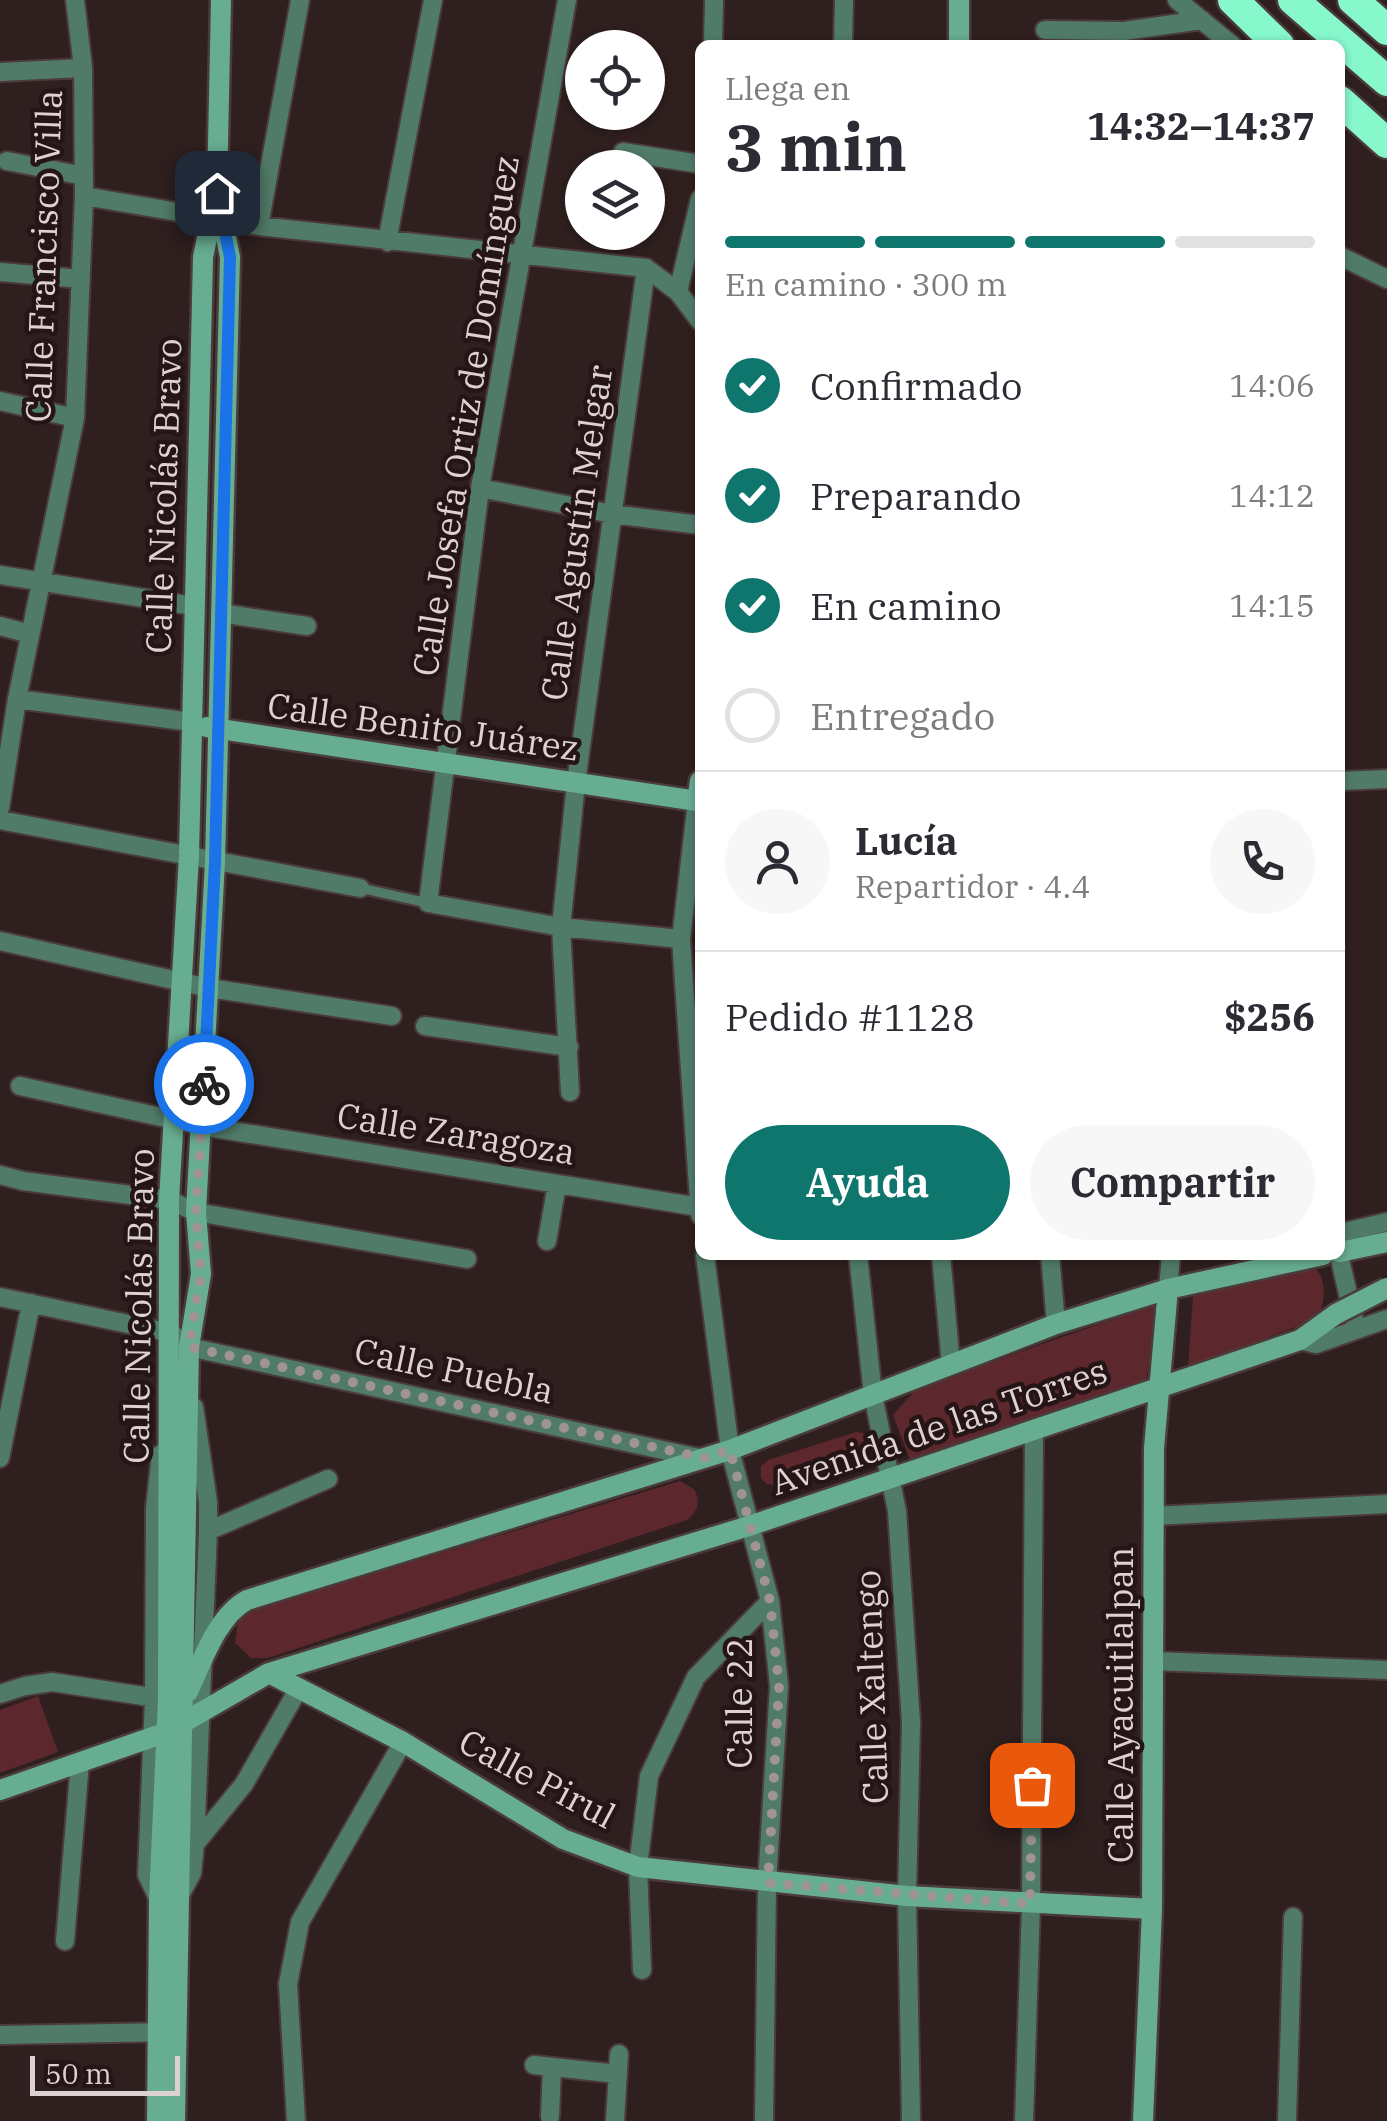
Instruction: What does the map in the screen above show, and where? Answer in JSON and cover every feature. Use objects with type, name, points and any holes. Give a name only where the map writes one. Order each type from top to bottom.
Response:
[{"type":"highway","points":[[1233,0],[1274,40]]},
{"type":"highway","points":[[1293,0],[1339,40]]},
{"type":"highway","points":[[1339,6],[1380,32]]},
{"type":"highway","points":[[1345,45],[1387,81]]},
{"type":"highway","points":[[1345,105],[1387,143]]},
{"type":"main road","name":"Calle Nicolás Bravo","points":[[180,1378],[201,1274],[196,1212],[215,862],[230,257],[217,218],[221,0]]},
{"type":"main road","points":[[958,40],[960,0]]},
{"type":"main road","name":"Calle Nicolás Bravo","points":[[157,2121],[166,2032],[180,1378],[171,1333],[169,1200],[189,856],[203,257],[217,218]]},
{"type":"main road","name":"Calle Benito Juárez","points":[[190,722],[217,730],[576,783],[695,794]]},
{"type":"main road","points":[[1345,1252],[1387,1242]]},
{"type":"main road","name":"Avenida de las Torres","points":[[172,1714],[226,1618],[234,1607],[247,1600],[730,1450],[1056,1324],[1168,1289],[1297,1260]]},
{"type":"main road","name":"Avenida de las Torres","points":[[0,1790],[80,1762],[172,1714],[269,1672],[749,1526],[1300,1340],[1336,1314],[1387,1288]]},
{"type":"main road","name":"Calle Ayacuitlalpan","points":[[1143,2121],[1152,1909],[1154,1448],[1168,1289]]},
{"type":"main road","name":"Calle Pirul","points":[[269,1672],[403,1742],[564,1839],[638,1866],[908,1896],[1152,1909]]},
{"type":"main road","name":"Calle Nicolás Bravo","points":[[166,2032],[175,2121]]},
{"type":"street","name":"Calle Francisco Villa","points":[[0,808],[6,737],[18,699],[75,418],[84,176],[83,68],[75,0]]},
{"type":"street","points":[[259,226],[300,0]]},
{"type":"street","points":[[386,242],[432,0]]},
{"type":"street","name":"Calle Josefa Ortiz de Domínguez","points":[[428,904],[480,488],[567,0]]},
{"type":"street","points":[[713,40],[714,0]]},
{"type":"street","points":[[843,40],[844,0]]},
{"type":"street","points":[[1177,0],[1226,40]]},
{"type":"street","points":[[1045,30],[1124,31],[1202,20]]},
{"type":"street","points":[[0,72],[83,68]]},
{"type":"street","points":[[665,159],[695,163]]},
{"type":"street","points":[[7,161],[84,176]]},
{"type":"street","points":[[84,196],[259,226],[646,268],[678,292],[695,314]]},
{"type":"street","points":[[678,292],[695,221]]},
{"type":"street","points":[[1345,258],[1387,279]]},
{"type":"street","name":"Calle Agustín Melgar","points":[[570,1092],[561,927],[576,783],[646,268]]},
{"type":"street","points":[[0,272],[81,279]]},
{"type":"street","points":[[0,401],[75,418]]},
{"type":"street","points":[[480,488],[612,514],[695,525]]},
{"type":"street","points":[[0,575],[193,606]]},
{"type":"street","points":[[220,613],[307,626]]},
{"type":"street","points":[[0,626],[30,634]]},
{"type":"street","name":"Calle Benito Juárez","points":[[18,699],[190,722]]},
{"type":"street","points":[[1345,781],[1387,779]]},
{"type":"street","points":[[0,820],[360,888]]},
{"type":"street","points":[[695,826],[681,939],[694,1003],[695,1044]]},
{"type":"street","points":[[428,904],[561,927],[681,939]]},
{"type":"street","points":[[0,940],[208,988],[392,1016]]},
{"type":"street","points":[[425,1026],[569,1047]]},
{"type":"street","name":"Calle Zaragoza","points":[[20,1086],[202,1126],[695,1206]]},
{"type":"street","points":[[0,1175],[169,1200],[196,1212],[468,1260]]},
{"type":"street","points":[[548,1241],[557,1184]]},
{"type":"street","points":[[1345,1232],[1387,1222]]},
{"type":"street","name":"Calle 22","points":[[706,1260],[730,1450],[770,1601],[779,1686],[768,1883],[764,2121]]},
{"type":"street","name":"Calle Xaltengo","points":[[858,1260],[872,1395],[898,1511],[911,1722],[911,2121]]},
{"type":"street","points":[[941,1260],[951,1365]]},
{"type":"street","points":[[1050,1260],[1056,1324]]},
{"type":"street","points":[[1168,1289],[1171,1260]]},
{"type":"street","points":[[1240,1272],[1257,1260]]},
{"type":"street","points":[[1341,1260],[1356,1330]]},
{"type":"street","points":[[0,1297],[171,1333],[189,1347]]},
{"type":"street","points":[[0,1458],[31,1303]]},
{"type":"street","points":[[1300,1340],[1316,1344],[1387,1319]]},
{"type":"street","name":"Calle Puebla","points":[[189,1347],[704,1458]]},
{"type":"street","points":[[180,1378],[208,1502],[200,1664]]},
{"type":"street","points":[[172,1714],[147,1875],[169,1899],[192,1872],[194,1844],[172,1714],[155,1508],[180,1378]]},
{"type":"street","points":[[1024,2121],[1034,1429]]},
{"type":"street","points":[[208,1531],[328,1479]]},
{"type":"street","points":[[1154,1516],[1387,1504]]},
{"type":"street","points":[[642,1970],[638,1866],[649,1776],[696,1677],[770,1601]]},
{"type":"street","points":[[1153,1661],[1387,1670]]},
{"type":"street","points":[[0,1694],[52,1682],[172,1714]]},
{"type":"street","points":[[194,1844],[244,1784],[299,1688]]},
{"type":"street","points":[[296,2121],[288,1984],[300,1922],[403,1742]]},
{"type":"street","points":[[64,1940],[80,1762]]},
{"type":"street","points":[[1287,2121],[1293,1917]]},
{"type":"street","points":[[0,2035],[166,2032]]},
{"type":"street","points":[[615,2121],[619,2054]]},
{"type":"street","points":[[550,2116],[543,2066],[618,2074]]},
{"type":"lane","points":[[1339,6],[1387,68]]},
{"type":"lane","points":[[1380,32],[1387,46]]},
{"type":"lane","points":[[360,888],[428,904]]},
{"type":"shaded area","points":[[1312,1264],[1324,1290],[1317,1319],[1188,1368],[1193,1296]]},
{"type":"shaded area","points":[[1157,1304],[1146,1384],[912,1465],[893,1415],[917,1388]]},
{"type":"shaded area","points":[[856,1432],[870,1441],[869,1452],[863,1457],[776,1485],[761,1478],[761,1466],[768,1460]]},
{"type":"shaded area","points":[[680,1481],[694,1489],[698,1502],[687,1520],[268,1658],[251,1658],[235,1643],[238,1621],[253,1610]]},
{"type":"shaded area","points":[[38,1696],[58,1752],[0,1773],[0,1710]]},
{"type":"way so far","points":[[204,1084],[196,1212],[201,1274],[189,1347],[704,1458],[730,1450],[770,1601],[779,1686],[768,1883],[1030,1904],[1032,1785]]},
{"type":"route","points":[[204,1084],[215,862],[230,257],[217,193]]}]
